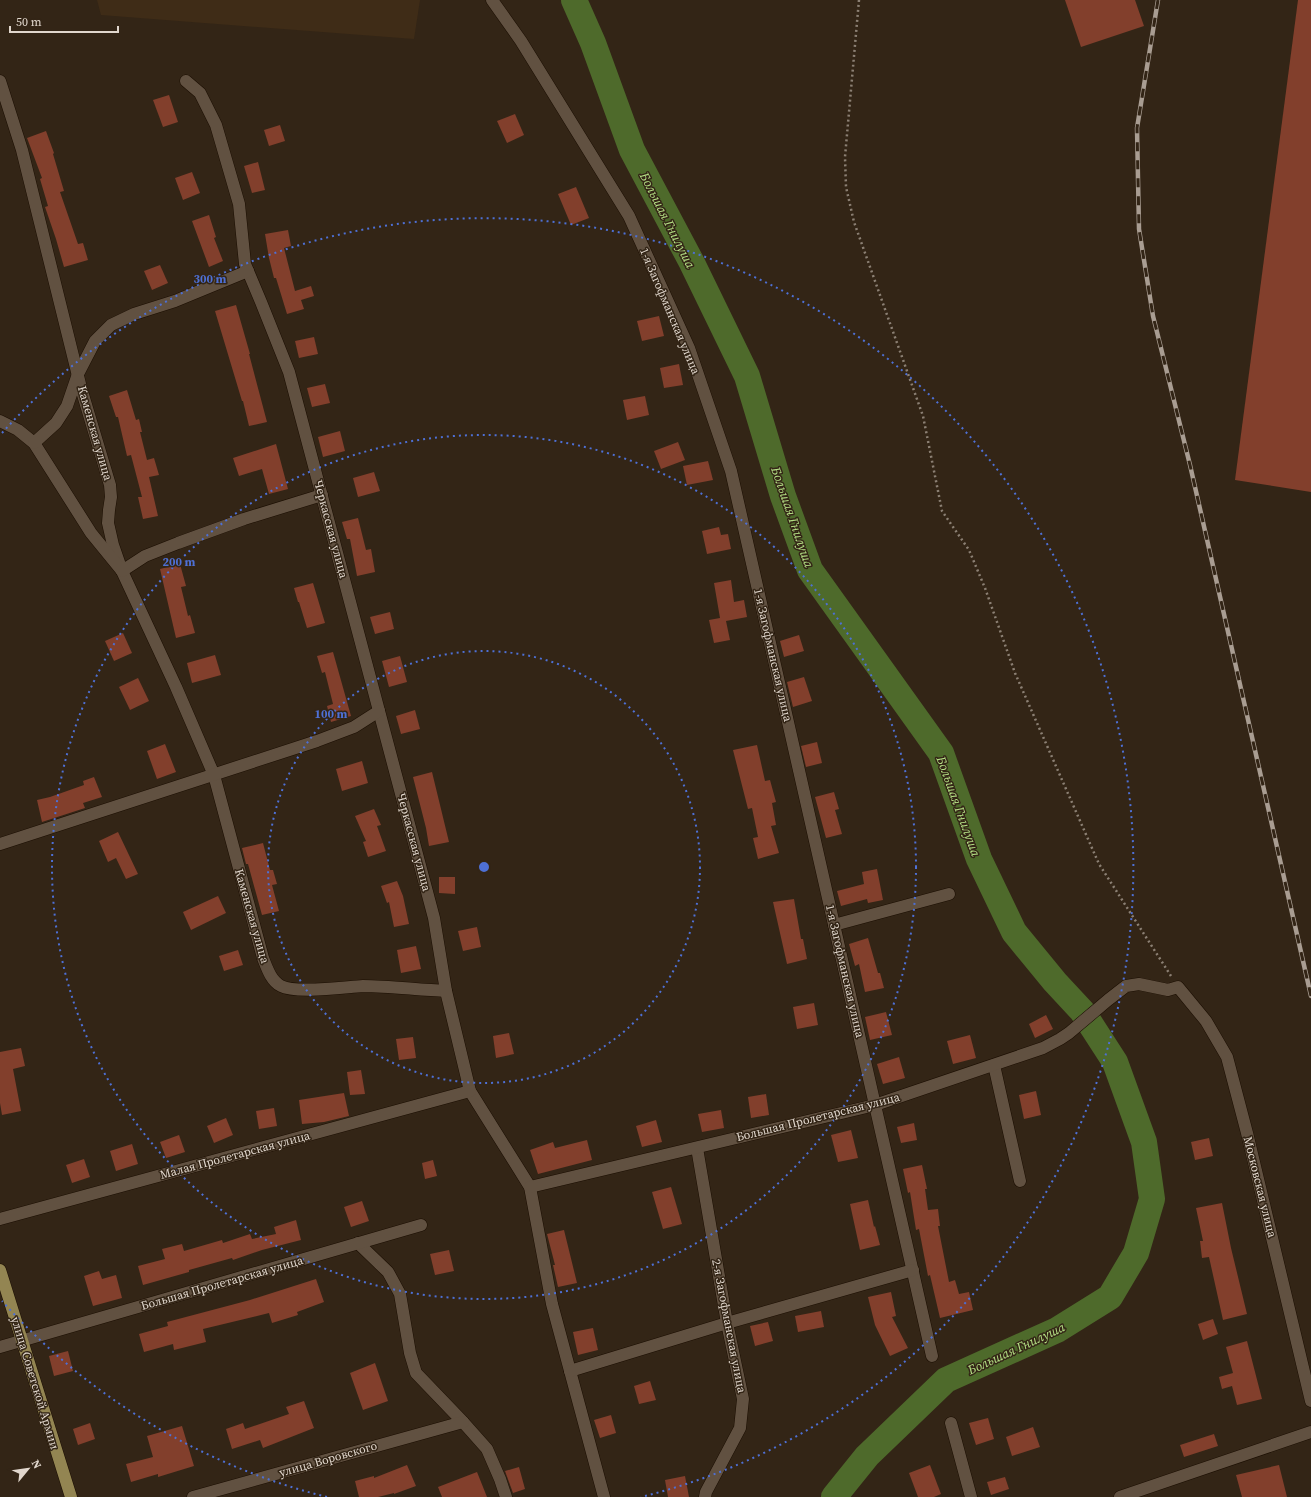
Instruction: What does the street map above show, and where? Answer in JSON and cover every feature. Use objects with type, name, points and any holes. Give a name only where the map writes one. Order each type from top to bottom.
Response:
[{"type":"main road","name":"улица Советской Армии","points":[[0,1270],[71,1497]]},
{"type":"street","name":"1-я Загофманская улица","points":[[492,0],[520,41],[629,216],[689,348],[731,471],[932,1356]]},
{"type":"street","name":"Каменская улица","points":[[0,80],[22,150],[78,374],[110,485],[111,497],[108,523],[113,545],[122,571],[176,687],[214,775],[263,958],[271,976],[281,986],[294,989],[326,989],[364,986],[446,991]]},
{"type":"street","name":"Черкасская улица","points":[[186,81],[200,93],[216,125],[239,204],[245,264],[289,372],[434,918],[446,991]]},
{"type":"street","points":[[34,443],[56,424],[67,406],[78,374],[95,341],[111,325],[134,314],[174,301],[248,271]]},
{"type":"street","points":[[0,421],[18,430],[34,443],[92,533],[122,571],[144,556],[178,543],[244,519],[322,495]]},
{"type":"street","points":[[0,844],[214,775],[354,727],[379,711]]},
{"type":"street","points":[[834,925],[949,894]]},
{"type":"street","name":"Большая Пролетарская улица","points":[[530,1187],[875,1105],[1043,1048],[1060,1040],[1126,986],[1140,984],[1168,990],[1178,987]]},
{"type":"street","name":"Московская улица","points":[[1178,987],[1206,1021],[1227,1057],[1247,1133],[1311,1401]]},
{"type":"street","points":[[446,991],[470,1091],[530,1187],[552,1304],[604,1497]]},
{"type":"street","points":[[994,1065],[1020,1181]]},
{"type":"street","name":"Малая Пролетарская улица","points":[[0,1219],[470,1091]]},
{"type":"street","name":"2-я Загофманская улица","points":[[697,1148],[727,1323],[744,1399],[740,1428],[706,1492],[705,1497]]},
{"type":"street","name":"Большая Пролетарская улица","points":[[0,1347],[421,1225]]},
{"type":"street","points":[[358,1243],[388,1272],[400,1294],[410,1353],[416,1373],[463,1422],[487,1450],[506,1497]]},
{"type":"street","points":[[570,1371],[727,1323],[913,1270]]},
{"type":"street","name":"улица Воровского","points":[[193,1497],[463,1422]]},
{"type":"street","points":[[951,1423],[971,1497]]},
{"type":"street","points":[[1120,1497],[1311,1432]]},
{"type":"path","points":[[859,0],[844,156],[846,187],[854,222],[924,416],[942,511],[969,550],[985,588],[1014,672],[1100,864],[1178,987]]},
{"type":"shaded area","points":[[97,0],[420,0],[414,39],[101,15]]},
{"type":"building","points":[[1065,0],[1135,0],[1144,26],[1081,47]]},
{"type":"building","points":[[1298,0],[1311,0],[1311,492],[1235,480]]},
{"type":"building","points":[[169,95],[178,122],[163,127],[153,100]]},
{"type":"building","points":[[515,114],[524,135],[507,143],[497,121]]},
{"type":"building","points":[[280,125],[285,141],[269,146],[264,130]]},
{"type":"building","points":[[46,131],[54,153],[53,154],[64,191],[60,192],[78,244],[83,243],[88,260],[64,267],[45,207],[48,206],[40,179],[42,178],[27,138]]},
{"type":"building","points":[[258,162],[265,190],[252,193],[244,166]]},
{"type":"building","points":[[192,172],[200,193],[183,200],[175,178]]},
{"type":"building","points":[[576,187],[589,218],[571,225],[558,194]]},
{"type":"building","points":[[209,215],[216,237],[214,238],[223,261],[209,267],[192,221]]},
{"type":"building","points":[[288,230],[291,246],[284,248],[295,291],[311,286],[314,296],[301,300],[304,309],[287,314],[276,278],[274,278],[265,234]]},
{"type":"building","points":[[160,265],[168,283],[152,290],[144,271]]},
{"type":"building","points":[[236,305],[267,422],[249,426],[243,401],[215,311]]},
{"type":"building","points":[[659,316],[664,336],[642,341],[637,321]]},
{"type":"building","points":[[314,337],[318,354],[299,358],[295,341]]},
{"type":"building","points":[[679,364],[683,385],[664,388],[660,368]]},
{"type":"building","points":[[325,384],[330,403],[312,407],[307,388]]},
{"type":"building","points":[[127,390],[136,420],[139,419],[142,432],[140,432],[147,460],[154,458],[159,475],[149,477],[158,516],[143,519],[138,497],[142,497],[131,455],[127,456],[118,417],[116,417],[109,396]]},
{"type":"building","points":[[645,396],[649,415],[627,420],[623,400]]},
{"type":"building","points":[[340,431],[345,451],[323,457],[318,437]]},
{"type":"building","points":[[678,442],[685,460],[661,469],[654,451]]},
{"type":"building","points":[[276,444],[288,489],[269,494],[262,469],[239,476],[233,458]]},
{"type":"building","points":[[708,461],[713,480],[687,485],[683,466]]},
{"type":"building","points":[[374,472],[380,491],[358,497],[353,478]]},
{"type":"building","points":[[358,518],[366,550],[371,549],[375,572],[357,576],[350,539],[347,539],[342,522]]},
{"type":"building","points":[[719,527],[721,535],[728,534],[731,549],[707,554],[702,531]]},
{"type":"building","points":[[180,564],[186,586],[181,587],[188,616],[190,615],[195,633],[176,638],[160,569]]},
{"type":"building","points":[[731,580],[734,602],[744,600],[747,617],[726,621],[730,640],[714,643],[709,620],[720,618],[714,583]]},
{"type":"building","points":[[313,583],[325,623],[307,628],[294,588]]},
{"type":"building","points":[[390,612],[394,629],[375,634],[370,617]]},
{"type":"building","points":[[123,633],[132,653],[114,661],[105,641]]},
{"type":"building","points":[[799,635],[804,651],[784,657],[780,641]]},
{"type":"building","points":[[333,652],[351,716],[331,722],[327,706],[333,704],[325,672],[322,673],[317,656]]},
{"type":"building","points":[[215,655],[221,675],[192,683],[187,663]]},
{"type":"building","points":[[400,656],[407,682],[389,687],[382,661]]},
{"type":"building","points":[[804,677],[812,701],[793,707],[787,682]]},
{"type":"building","points":[[138,678],[149,701],[130,710],[119,687]]},
{"type":"building","points":[[415,710],[420,729],[401,734],[396,716]]},
{"type":"building","points":[[817,742],[822,763],[806,767],[801,746]]},
{"type":"building","points":[[165,744],[176,772],[157,779],[147,751]]},
{"type":"building","points":[[757,745],[765,781],[770,780],[776,802],[772,803],[776,825],[771,826],[779,853],[758,859],[753,838],[758,837],[752,808],[748,809],[733,750]]},
{"type":"building","points":[[362,761],[368,783],[342,791],[336,769]]},
{"type":"building","points":[[432,772],[449,842],[429,846],[413,777]]},
{"type":"building","points":[[94,777],[102,797],[83,803],[85,808],[42,822],[37,800],[84,785],[83,781]]},
{"type":"building","points":[[834,792],[839,809],[835,810],[842,834],[826,838],[815,797]]},
{"type":"building","points":[[374,809],[381,825],[377,826],[386,851],[368,857],[363,842],[366,841],[355,816]]},
{"type":"building","points":[[118,832],[138,874],[126,879],[116,858],[108,862],[99,841]]},
{"type":"building","points":[[263,843],[270,870],[273,870],[277,884],[272,885],[279,911],[262,915],[242,848]]},
{"type":"building","points":[[877,869],[883,900],[868,903],[867,899],[841,906],[837,891],[864,884],[862,872]]},
{"type":"building","points":[[439,877],[455,877],[455,894],[439,893]]},
{"type":"building","points":[[397,881],[403,896],[409,924],[394,927],[389,902],[387,903],[381,886]]},
{"type":"building","points":[[218,896],[226,913],[191,930],[183,912]]},
{"type":"building","points":[[794,899],[801,939],[803,939],[807,959],[787,964],[773,902]]},
{"type":"building","points":[[477,927],[481,947],[463,951],[458,931]]},
{"type":"building","points":[[868,938],[884,988],[865,992],[859,964],[855,966],[849,944]]},
{"type":"building","points":[[416,946],[421,969],[401,973],[397,950]]},
{"type":"building","points":[[238,950],[243,965],[224,971],[219,956]]},
{"type":"building","points":[[814,1003],[818,1025],[797,1029],[793,1007]]},
{"type":"building","points":[[886,1012],[892,1035],[870,1040],[865,1017]]},
{"type":"building","points":[[1046,1015],[1053,1029],[1035,1038],[1029,1024]]},
{"type":"building","points":[[509,1033],[514,1054],[496,1058],[493,1036]]},
{"type":"building","points":[[970,1035],[976,1058],[953,1064],[947,1041]]},
{"type":"building","points":[[413,1037],[416,1058],[399,1060],[396,1039]]},
{"type":"building","points":[[21,1048],[25,1066],[13,1069],[21,1111],[2,1115],[0,1103],[0,1052]]},
{"type":"building","points":[[899,1057],[905,1078],[883,1084],[877,1064]]},
{"type":"building","points":[[361,1070],[365,1094],[350,1095],[347,1072]]},
{"type":"building","points":[[1036,1091],[1041,1115],[1024,1119],[1019,1095]]},
{"type":"building","points":[[344,1093],[349,1116],[324,1122],[302,1124],[299,1100]]},
{"type":"building","points":[[766,1094],[769,1115],[751,1118],[748,1097]]},
{"type":"building","points":[[274,1108],[277,1126],[259,1129],[256,1111]]},
{"type":"building","points":[[721,1110],[724,1128],[702,1132],[698,1114]]},
{"type":"building","points":[[226,1118],[233,1135],[214,1143],[207,1126]]},
{"type":"building","points":[[656,1120],[662,1142],[642,1147],[636,1126]]},
{"type":"building","points":[[914,1123],[917,1140],[901,1143],[897,1127]]},
{"type":"building","points":[[851,1130],[858,1158],[838,1162],[831,1135]]},
{"type":"building","points":[[179,1135],[185,1152],[166,1158],[160,1142]]},
{"type":"building","points":[[1209,1138],[1213,1156],[1195,1160],[1191,1142]]},
{"type":"building","points":[[587,1140],[592,1160],[538,1174],[530,1150],[553,1142],[555,1148]]},
{"type":"building","points":[[132,1144],[138,1164],[116,1171],[110,1151]]},
{"type":"building","points":[[84,1159],[90,1177],[72,1183],[66,1165]]},
{"type":"building","points":[[433,1160],[437,1176],[425,1179],[422,1163]]},
{"type":"building","points":[[922,1165],[927,1189],[925,1189],[928,1210],[938,1209],[940,1226],[938,1226],[949,1282],[955,1280],[959,1294],[969,1292],[973,1310],[940,1318],[930,1275],[928,1276],[919,1229],[916,1230],[910,1192],[908,1193],[903,1169]]},
{"type":"building","points":[[671,1187],[682,1224],[663,1229],[652,1192]]},
{"type":"building","points":[[868,1200],[880,1245],[860,1250],[850,1204]]},
{"type":"building","points":[[362,1201],[369,1221],[351,1227],[344,1207]]},
{"type":"building","points":[[1222,1203],[1247,1314],[1223,1320],[1209,1257],[1202,1258],[1200,1241],[1203,1241],[1196,1208]]},
{"type":"building","points":[[296,1220],[301,1240],[262,1250],[233,1260],[232,1258],[189,1270],[189,1272],[143,1285],[138,1266],[165,1259],[162,1249],[182,1244],[184,1251],[222,1240],[223,1243],[250,1234],[252,1239],[276,1234],[274,1227]]},
{"type":"building","points":[[564,1230],[577,1283],[558,1287],[553,1265],[555,1265],[547,1234]]},
{"type":"building","points":[[449,1250],[454,1271],[435,1275],[430,1254]]},
{"type":"building","points":[[99,1271],[102,1279],[116,1275],[122,1298],[93,1306],[84,1276]]},
{"type":"building","points":[[316,1279],[324,1302],[297,1312],[298,1315],[272,1323],[269,1313],[203,1329],[206,1342],[174,1350],[173,1344],[144,1352],[139,1334],[168,1326],[167,1322],[250,1300]]},
{"type":"building","points":[[891,1292],[896,1316],[892,1317],[908,1348],[890,1356],[875,1325],[868,1297]]},
{"type":"building","points":[[821,1311],[824,1327],[798,1332],[795,1316]]},
{"type":"building","points":[[1213,1319],[1218,1334],[1203,1340],[1198,1324]]},
{"type":"building","points":[[768,1322],[773,1341],[755,1346],[750,1326]]},
{"type":"building","points":[[593,1328],[598,1350],[578,1355],[573,1332]]},
{"type":"building","points":[[1247,1341],[1262,1399],[1237,1405],[1232,1386],[1222,1389],[1219,1377],[1233,1373],[1226,1347]]},
{"type":"building","points":[[68,1351],[73,1371],[54,1376],[49,1356]]},
{"type":"building","points":[[375,1363],[388,1401],[363,1410],[350,1373]]},
{"type":"building","points":[[650,1381],[656,1400],[639,1404],[634,1386]]},
{"type":"building","points":[[304,1401],[314,1428],[263,1448],[260,1440],[232,1449],[226,1429],[243,1423],[245,1429],[289,1414],[286,1407]]},
{"type":"building","points":[[611,1415],[616,1433],[600,1438],[594,1420]]},
{"type":"building","points":[[988,1418],[994,1439],[976,1445],[969,1423]]},
{"type":"building","points":[[90,1423],[95,1439],[78,1445],[73,1429]]},
{"type":"building","points":[[182,1426],[194,1466],[158,1477],[158,1474],[131,1482],[126,1464],[153,1457],[147,1436]]},
{"type":"building","points":[[1033,1427],[1040,1447],[1012,1456],[1006,1437]]},
{"type":"building","points":[[1214,1434],[1218,1446],[1184,1457],[1180,1445]]},
{"type":"building","points":[[407,1465],[416,1486],[394,1494],[378,1497],[359,1497],[355,1481],[374,1476],[374,1478]]},
{"type":"building","points":[[930,1465],[941,1494],[934,1497],[918,1497],[909,1473]]},
{"type":"building","points":[[1279,1465],[1287,1497],[1242,1497],[1236,1475]]},
{"type":"building","points":[[519,1467],[525,1489],[513,1493],[505,1471]]},
{"type":"building","points":[[477,1472],[487,1497],[442,1497],[438,1487]]},
{"type":"building","points":[[685,1476],[689,1497],[668,1497],[665,1480]]},
{"type":"building","points":[[1005,1477],[1009,1489],[991,1495],[987,1482]]},
{"type":"waterway","name":"Большая Гнилуша","points":[[574,0],[593,43],[632,150],[692,263],[747,376],[783,496],[810,570],[941,753],[979,859],[1014,932],[1055,982],[1082,1011],[1115,1062],[1144,1142],[1152,1199],[1136,1253],[1110,1297],[1057,1330],[946,1380],[867,1456],[834,1497]]},
{"type":"railway","points":[[1158,0],[1137,128],[1139,229],[1153,316],[1190,465],[1311,996]]}]
